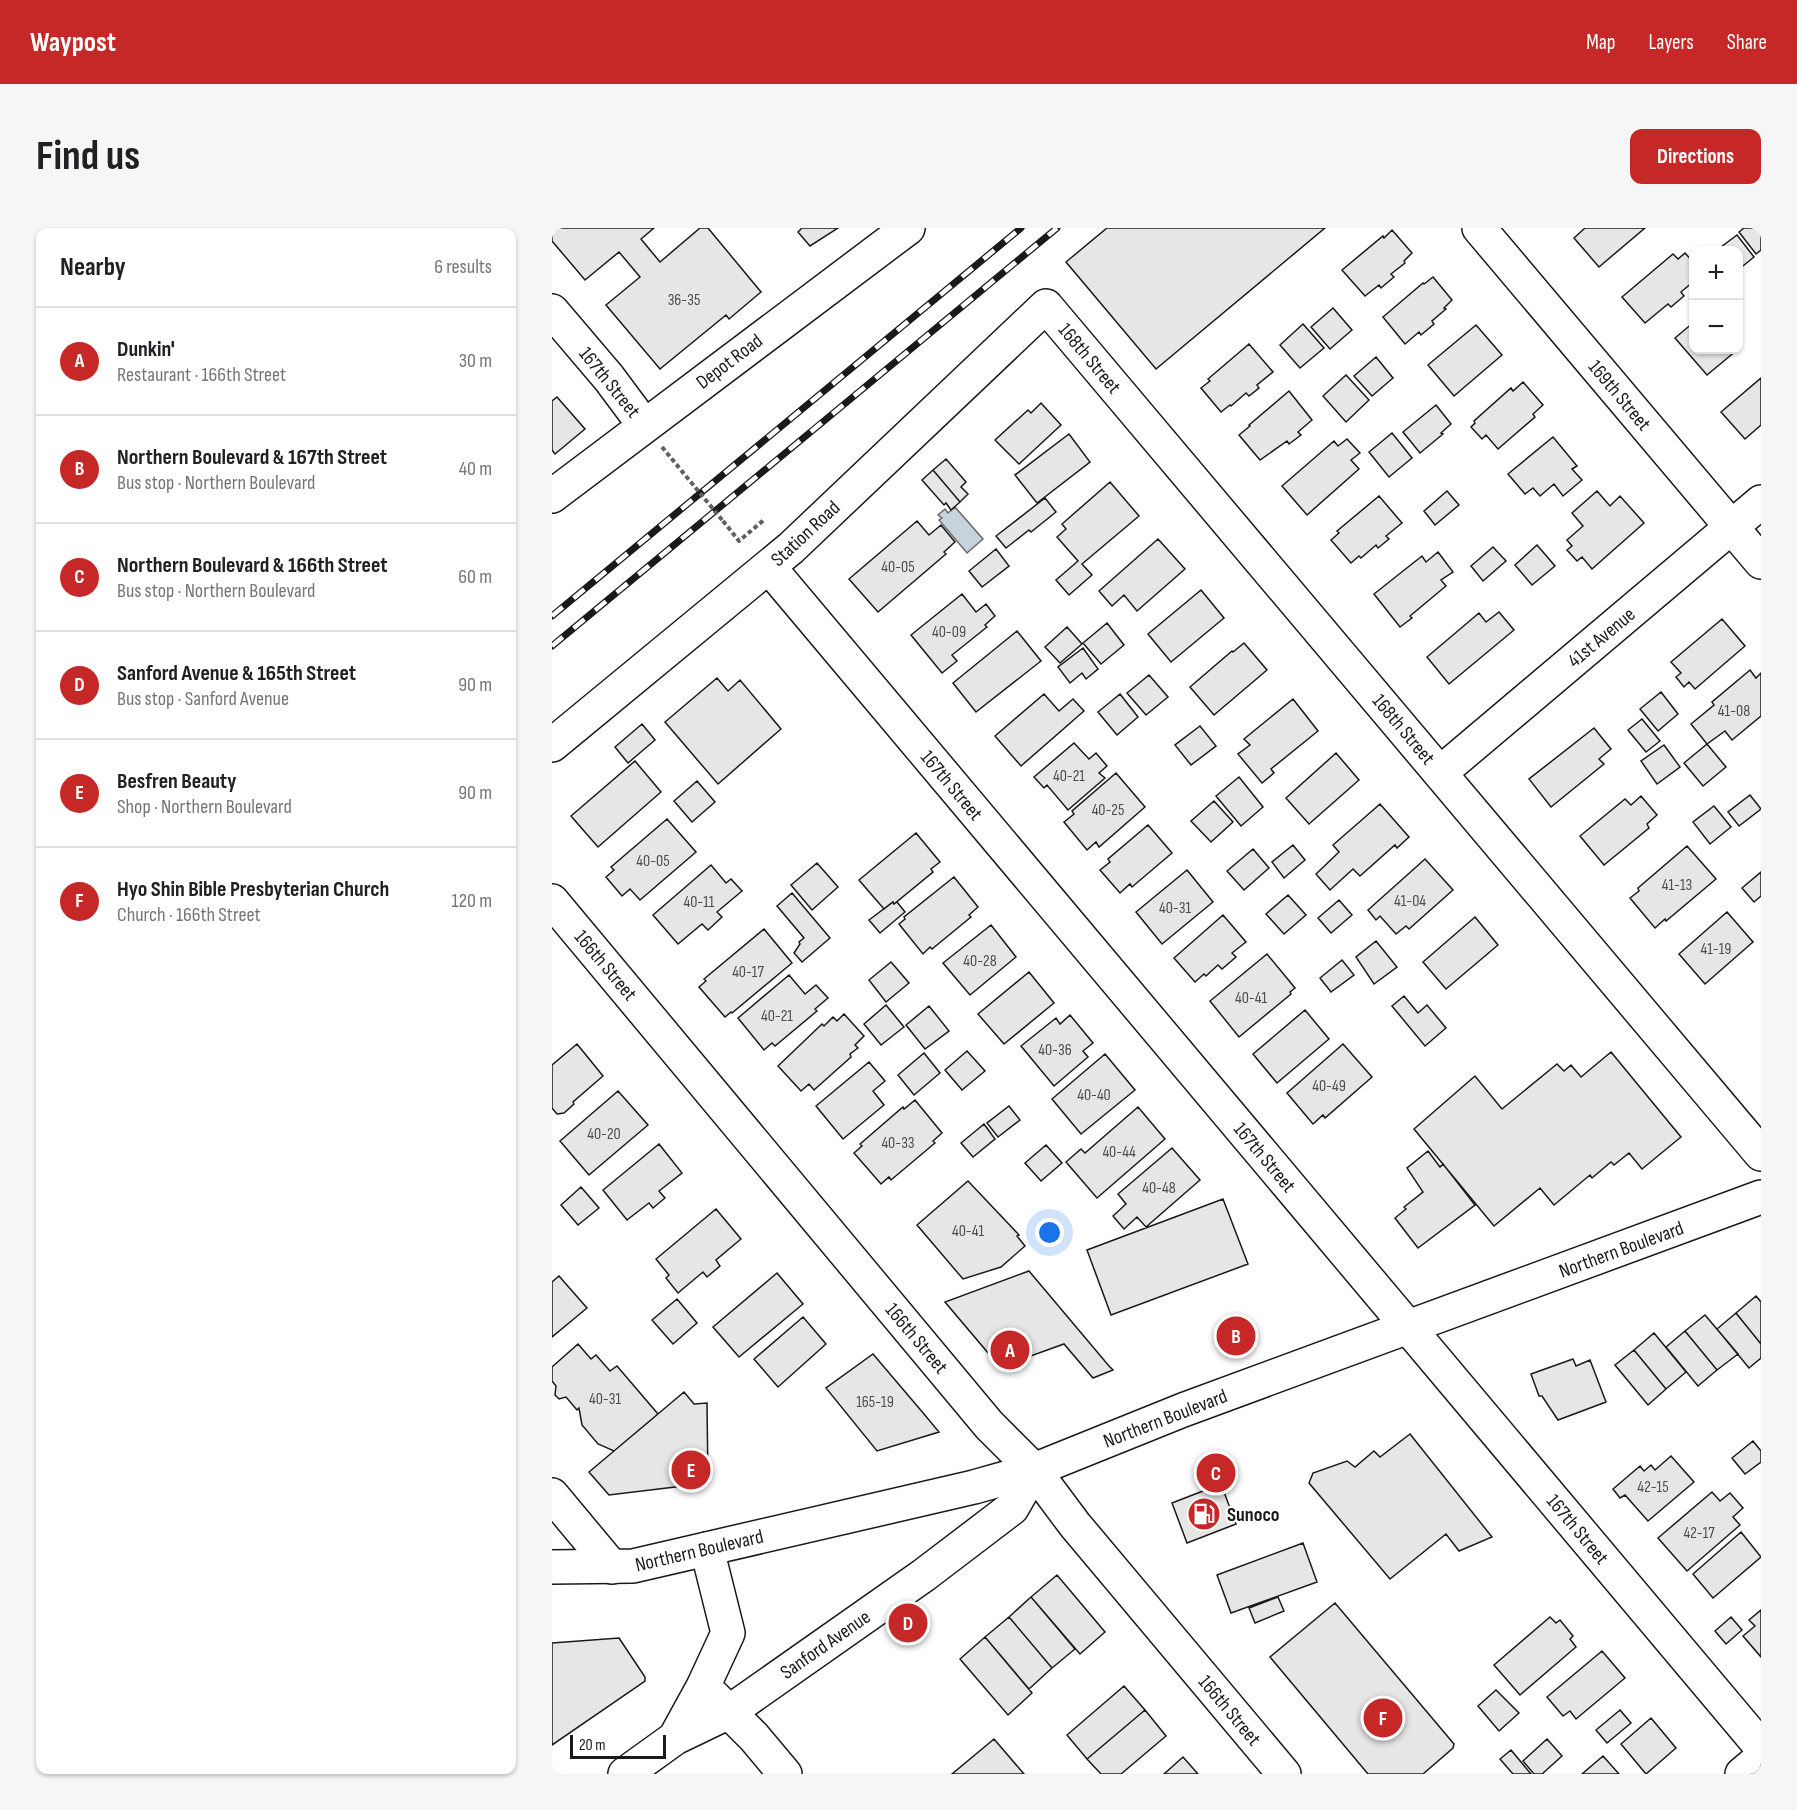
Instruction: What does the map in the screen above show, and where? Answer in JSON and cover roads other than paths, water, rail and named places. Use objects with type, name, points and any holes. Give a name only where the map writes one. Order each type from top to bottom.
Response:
[{"type":"street","name":"Depot Road","points":[[552,496],[653,436],[908,228]]},
{"type":"street","name":"169th Street","points":[[1479,228],[1761,562]]},
{"type":"street","name":"Station Road","points":[[552,745],[769,567],[1046,306]]},
{"type":"street","name":"168th Street","points":[[1046,306],[1761,1154]]},
{"type":"street","name":"167th Street","points":[[552,311],[609,378],[653,436]]},
{"type":"street","name":"41st Avenue","points":[[1440,772],[1761,502]]},
{"type":"street","name":"167th Street","points":[[769,567],[1761,1747]]},
{"type":"street","name":"166th Street","points":[[552,901],[989,1425],[1034,1470],[1075,1525],[1284,1774]]},
{"type":"street","name":"Northern Boulevard","points":[[552,1567],[622,1567],[974,1487],[1034,1470],[1183,1410],[1761,1197]]},
{"type":"street","name":"Sanford Avenue","points":[[626,1774],[675,1738],[729,1712],[924,1575],[1012,1508],[1034,1470]]},
{"type":"street","points":[[552,1495],[622,1567]]},
{"type":"street","points":[[675,1738],[703,1687],[728,1633],[707,1549]]},
{"type":"street","points":[[703,1687],[754,1737],[785,1774]]},
{"type":"street","points":[[1742,1774],[1761,1758]]},
{"type":"railway","points":[[552,616],[1021,228]]},
{"type":"railway","points":[[552,646],[1057,228]]},
{"type":"place","name":"Northern Boulevard & 167th Street","points":[[1236,1336]]},
{"type":"place","name":"Dunkin'","points":[[1010,1350]]},
{"type":"place","name":"Besfren Beauty","points":[[691,1470]]},
{"type":"place","name":"Northern Boulevard & 166th Street","points":[[1216,1473]]},
{"type":"place","name":"Sunoco","points":[[1204,1514]]},
{"type":"place","name":"Sanford Avenue & 165th Street","points":[[908,1623]]},
{"type":"place","name":"Hyo Shin Bible Presbyterian Church","points":[[1383,1718]]}]
